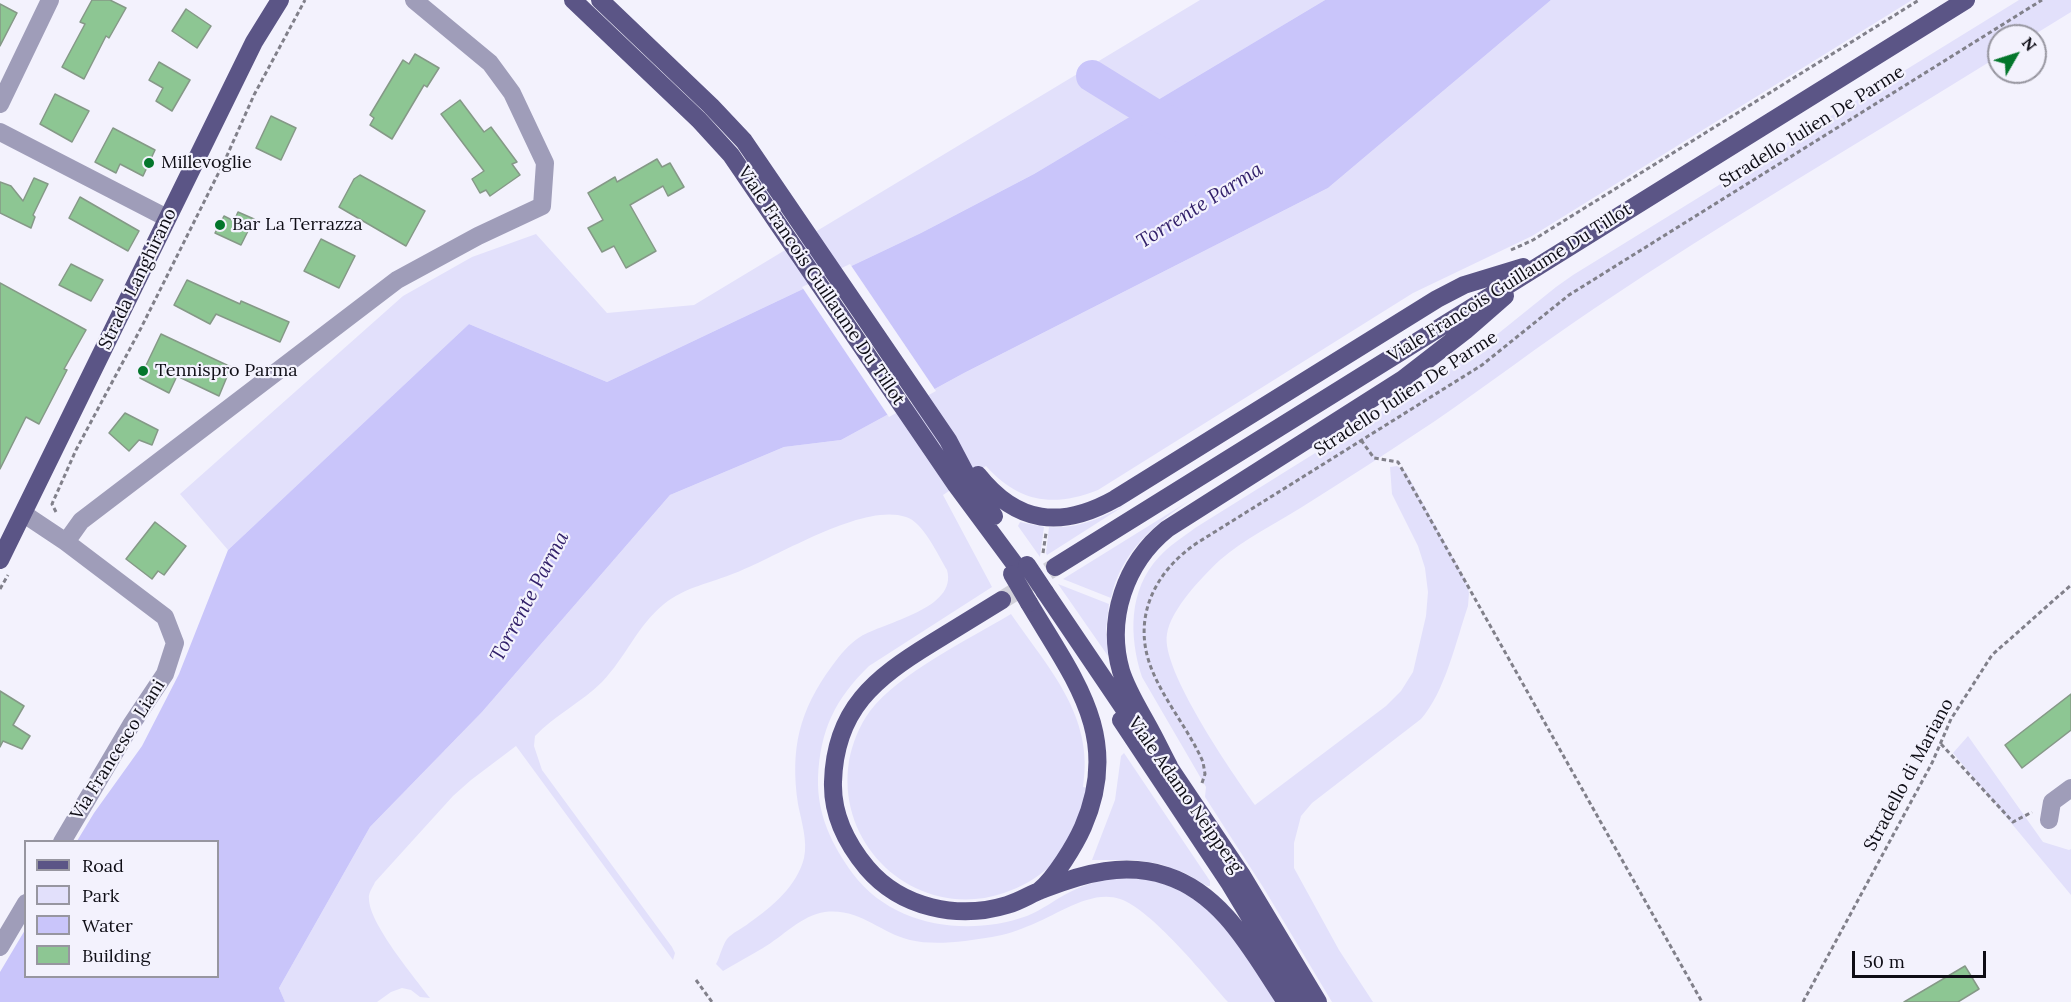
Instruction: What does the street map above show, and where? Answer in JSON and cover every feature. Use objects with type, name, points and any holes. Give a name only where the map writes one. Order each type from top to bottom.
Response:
[{"type":"main road","name":"Strada Langhirano","points":[[3,560],[166,218],[254,42],[280,0]]},
{"type":"main road","name":"Viale Francois Guillaume Du Tillot","points":[[573,0],[711,131],[779,207],[948,440],[967,479],[1019,570]]},
{"type":"main road","name":"Viale Francois Guillaume Du Tillot","points":[[600,0],[734,128],[779,207],[967,479],[1019,570]]},
{"type":"main road","name":"Viale Francois Guillaume Du Tillot","points":[[1055,567],[1966,0]]},
{"type":"main road","points":[[967,479],[1023,512],[1053,518],[1084,514],[1115,499],[1437,299],[1464,285],[1547,259]]},
{"type":"main road","points":[[1169,766],[1132,697],[1118,657],[1116,627],[1119,605],[1128,579],[1139,558],[1173,525],[1403,379],[1466,331],[1547,259]]},
{"type":"main road","points":[[1019,570],[1037,597],[1082,695],[1093,721],[1099,756],[1096,790],[1082,831],[1068,856],[1039,891]]},
{"type":"main road","name":"Viale Adamo Neipperg","points":[[1037,597],[1169,766],[1247,883],[1318,1002]]},
{"type":"main road","name":"Viale Adamo Neipperg","points":[[1037,597],[1219,867],[1300,1002]]},
{"type":"main road","points":[[1002,600],[897,665],[866,692],[848,718],[836,751],[833,770],[835,807],[853,849],[872,874],[893,891],[921,905],[952,911],[981,911],[1007,906],[1039,891],[1081,876],[1111,870],[1140,870],[1155,873],[1183,883],[1205,896],[1223,912],[1286,1002]]},
{"type":"street","points":[[0,104],[50,0]]},
{"type":"street","points":[[66,542],[81,521],[397,280],[478,236],[542,206],[545,163],[512,93],[490,63],[414,0]]},
{"type":"street","points":[[0,132],[166,218]]},
{"type":"street","name":"Via Francesco Liani","points":[[24,514],[66,542],[165,617],[175,643],[165,674],[131,725],[63,840]]},
{"type":"street","points":[[2051,811],[2071,788]]},
{"type":"street","points":[[0,947],[24,906]]},
{"type":"path","points":[[48,530],[57,515],[52,504],[76,450],[141,328],[225,160],[254,95],[305,0]]},
{"type":"path","name":"Stradello Julien De Parme","points":[[1201,785],[1205,774],[1203,762],[1155,676],[1144,635],[1145,617],[1156,585],[1168,567],[1188,549],[1482,365],[1569,294],[2042,0]]},
{"type":"path","points":[[1361,440],[1374,458],[1398,462],[1702,1002]]},
{"type":"path","points":[[0,589],[3,560]]},
{"type":"path","name":"Stradello di Mariano","points":[[1803,1002],[1932,763],[1951,719],[1992,655],[2071,585]]},
{"type":"path","points":[[1940,744],[2013,822],[2051,811]]},
{"type":"path","points":[[696,980],[712,1002]]},
{"type":"green space","points":[[1200,0],[1325,0],[1034,174],[921,233],[607,382],[469,324],[228,550],[180,494],[403,296],[472,257],[536,234],[607,313],[694,305]]},
{"type":"green space","points":[[1551,0],[1912,0],[1532,236],[1413,293],[1098,490],[1066,499],[1037,498],[1011,487],[986,466],[943,495],[992,587],[869,666],[838,703],[826,730],[819,761],[818,792],[827,829],[853,874],[870,892],[889,906],[933,923],[981,926],[1027,916],[1070,892],[1095,882],[1120,878],[1146,880],[1171,887],[1204,907],[1232,937],[1278,1002],[1228,1002],[1162,929],[1133,905],[1109,897],[1086,900],[1007,934],[951,942],[930,943],[910,940],[859,917],[825,912],[808,917],[763,948],[723,971],[716,964],[727,939],[775,903],[790,887],[801,868],[805,845],[795,766],[800,731],[805,715],[821,683],[848,646],[871,631],[931,604],[941,595],[947,583],[947,570],[930,540],[918,525],[906,517],[888,514],[867,517],[820,533],[726,577],[689,589],[672,598],[646,622],[602,682],[535,736],[534,746],[542,770],[672,947],[675,953],[673,960],[516,746],[453,796],[375,882],[370,892],[371,909],[376,922],[430,998],[420,997],[411,990],[402,988],[391,992],[377,1002],[285,1002],[279,988],[370,827],[482,712],[670,495],[784,447],[841,440],[964,373],[1328,188]]},
{"type":"green space","points":[[2019,0],[2071,0],[2071,12],[2047,27],[2047,24],[1987,24],[1987,63],[1644,275],[1435,421],[1239,545],[1196,584],[1181,604],[1174,614],[1167,634],[1168,650],[1175,671],[1200,721],[1255,805],[1386,706],[1401,691],[1413,672],[1426,616],[1428,592],[1425,568],[1418,546],[1392,494],[1390,467],[1397,466],[1406,472],[1466,581],[1469,593],[1468,606],[1449,666],[1429,708],[1421,719],[1312,803],[1301,816],[1294,843],[1294,868],[1339,950],[1373,1002],[1332,1002],[1263,887],[1205,797],[1206,787],[1142,677],[1133,630],[1141,584],[1159,557],[1195,528],[1469,357],[1573,275]]},
{"type":"green space","points":[[1192,499],[1152,529],[1131,553],[1116,582],[1111,598],[1063,579]]},
{"type":"green space","points":[[1127,504],[1047,555],[1049,527],[1090,522]]},
{"type":"green space","points":[[1020,522],[1044,527],[1040,557],[1018,526]]},
{"type":"green space","points":[[1058,584],[1109,604],[1106,629],[1108,656]]},
{"type":"green space","points":[[1011,614],[1053,674],[1075,715],[1082,738],[1085,761],[1083,787],[1088,788],[1064,848],[1041,874],[1004,893],[972,899],[942,897],[914,887],[889,871],[869,849],[855,823],[848,793],[850,755],[856,735],[870,711],[898,683],[935,658]]},
{"type":"green space","points":[[1968,736],[2043,842],[2071,849],[2071,895],[1953,753]]},
{"type":"green space","points":[[1124,753],[1210,881],[1210,886],[1185,873],[1160,864],[1135,860],[1092,860],[1115,800],[1121,756]]},
{"type":"water","name":"Torrente Parma","points":[[1325,0],[1551,0],[1328,188],[964,373],[841,440],[784,447],[670,495],[482,712],[370,827],[279,988],[285,1002],[0,1002],[0,972],[24,932],[24,978],[219,978],[219,840],[78,840],[142,746],[179,674],[228,550],[469,324],[607,382],[921,233],[1034,174]]},
{"type":"pier","points":[[850,264],[936,391],[889,417],[802,287]]},
{"type":"building","points":[[92,0],[110,0],[126,8],[109,38],[106,36],[84,79],[62,67],[85,24],[80,22]]},
{"type":"building","points":[[0,4],[17,13],[0,46]]},
{"type":"building","points":[[186,9],[211,26],[197,48],[172,31]]},
{"type":"building","points":[[415,54],[439,68],[427,87],[424,85],[392,139],[370,125],[374,118],[370,115],[403,60],[409,64]]},
{"type":"building","points":[[159,62],[190,80],[172,111],[156,101],[163,88],[149,80]]},
{"type":"building","points":[[55,94],[89,111],[72,142],[40,124]]},
{"type":"building","points":[[460,100],[484,132],[491,127],[517,162],[512,164],[520,175],[490,196],[486,190],[480,193],[472,179],[484,171],[441,114]]},
{"type":"building","points":[[271,116],[296,128],[281,160],[256,148]]},
{"type":"building","points":[[113,128],[155,150],[143,176],[120,164],[116,173],[95,162]]},
{"type":"building","points":[[657,159],[662,167],[670,163],[684,187],[668,196],[663,186],[630,205],[656,251],[626,268],[614,246],[602,252],[588,228],[603,220],[588,193],[615,177],[617,182]]},
{"type":"building","points":[[360,175],[425,211],[406,246],[339,207],[354,179]]},
{"type":"building","points":[[34,178],[48,184],[33,215],[35,217],[31,228],[0,213],[0,182],[11,186],[23,201]]},
{"type":"building","points":[[80,197],[139,231],[128,251],[69,218]]},
{"type":"building","points":[[238,212],[254,219],[241,245],[215,233],[224,216],[234,221]]},
{"type":"building","points":[[321,239],[355,256],[339,288],[304,271]]},
{"type":"building","points":[[71,264],[103,280],[91,301],[59,285]]},
{"type":"building","points":[[187,280],[240,304],[241,301],[289,322],[280,342],[216,314],[210,324],[174,305]]},
{"type":"building","points":[[0,283],[86,330],[64,369],[67,370],[39,424],[26,417],[0,469]]},
{"type":"building","points":[[161,334],[231,367],[219,396],[177,376],[169,393],[140,378]]},
{"type":"building","points":[[125,413],[158,430],[152,445],[139,440],[129,451],[109,433]]},
{"type":"building","points":[[155,522],[186,546],[164,575],[158,571],[152,579],[126,559]]},
{"type":"building","points":[[0,691],[24,706],[13,725],[30,736],[22,749],[3,741],[0,747]]},
{"type":"building","points":[[2071,694],[2071,730],[2022,768],[2005,745]]},
{"type":"building","points":[[1965,966],[1979,989],[1958,1002],[1904,1002]]},
{"type":"waterway","points":[[1092,76],[1155,115],[1182,127]]},
{"type":"tunnel","points":[[1002,600],[1055,567]]},
{"type":"place","name":"Millevoglie","points":[[149,163]]},
{"type":"place","name":"Bar La Terrazza","points":[[220,225]]},
{"type":"place","name":"Tennispro Parma","points":[[143,371]]}]
